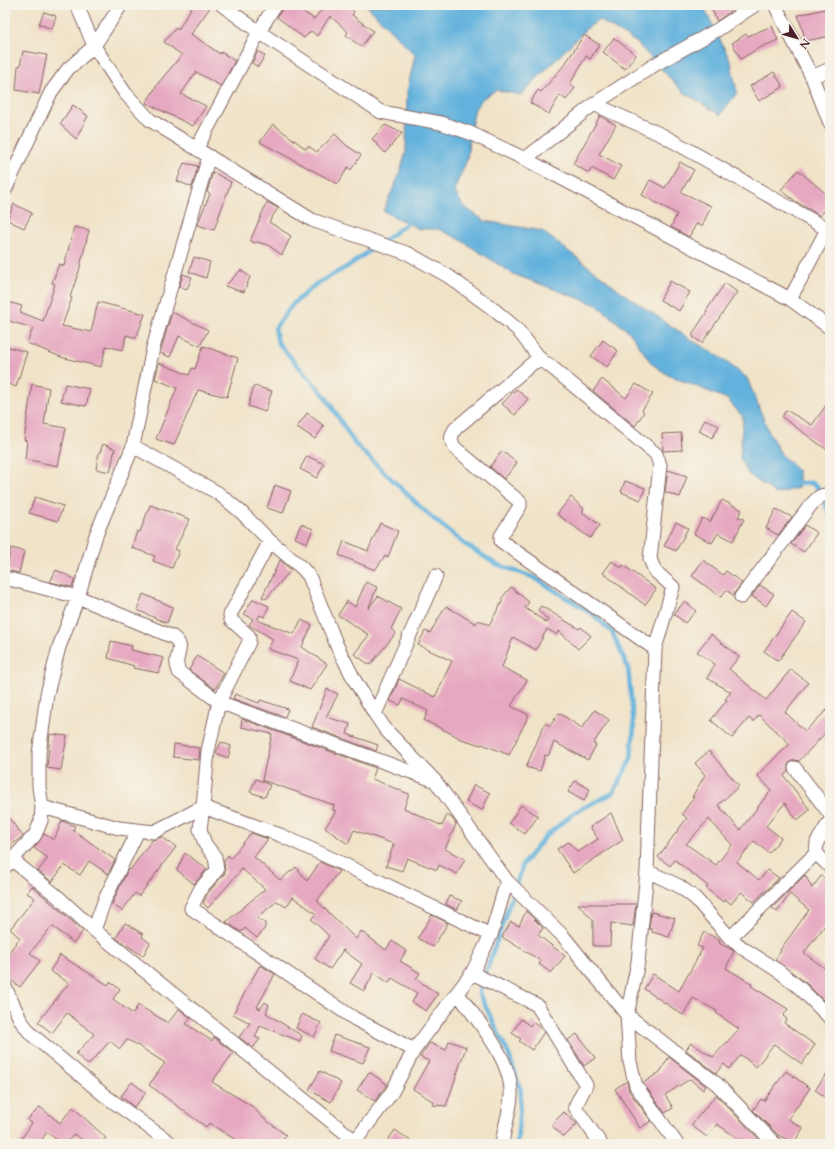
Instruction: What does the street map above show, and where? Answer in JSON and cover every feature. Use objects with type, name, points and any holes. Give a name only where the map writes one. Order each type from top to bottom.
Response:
[{"type":"street","points":[[77,5],[94,46],[125,93],[150,120],[198,148],[312,220],[409,254],[448,276],[492,308],[517,330],[542,361],[656,454],[660,465],[650,560],[655,571],[673,587],[656,649],[647,871],[638,962],[627,1015],[630,1062],[636,1086],[677,1144]]},
{"type":"street","points":[[5,188],[50,92],[68,69],[94,46],[121,5]]},
{"type":"street","points":[[222,5],[259,32],[381,112],[441,122],[470,133],[525,159],[790,299],[830,328]]},
{"type":"street","points":[[198,148],[259,32],[275,5]]},
{"type":"street","points":[[525,159],[594,104],[656,64],[717,30],[755,5]]},
{"type":"street","points":[[775,5],[812,77],[830,123]]},
{"type":"street","points":[[812,77],[830,69]]},
{"type":"street","points":[[594,104],[664,136],[828,227],[790,299]]},
{"type":"street","points":[[210,156],[153,348],[133,446],[96,535],[78,597],[59,647],[47,694],[39,754],[39,787],[42,807],[41,821],[35,835],[8,863],[57,896],[94,930],[356,1143],[392,1092],[414,1050],[458,994],[472,973],[491,935],[507,882]]},
{"type":"street","points":[[542,361],[534,362],[456,428],[451,435],[451,442],[455,448],[520,502],[520,506],[501,536],[501,541],[656,649]]},
{"type":"street","points":[[133,446],[218,493],[302,568],[309,576],[337,646],[355,681],[375,714],[386,730],[436,782],[507,882],[563,936],[627,1015],[718,1084],[775,1144]]},
{"type":"street","points":[[741,596],[810,506],[819,496],[826,494],[830,496]]},
{"type":"street","points":[[270,541],[230,615],[231,620],[249,636],[248,642],[219,702],[208,750],[200,829],[205,844],[215,857],[217,870],[201,888],[191,908],[355,1019],[414,1050]]},
{"type":"street","points":[[375,714],[436,576]]},
{"type":"street","points":[[5,578],[78,597],[173,637],[179,642],[181,648],[177,661],[179,672],[195,686],[219,702],[436,782]]},
{"type":"street","points":[[795,768],[830,814]]},
{"type":"street","points":[[42,807],[119,828],[154,832],[203,807],[280,835],[312,849],[491,935]]},
{"type":"street","points":[[730,938],[816,853],[816,842],[830,821]]},
{"type":"street","points":[[94,930],[105,899],[138,830]]},
{"type":"street","points":[[816,853],[830,866]]},
{"type":"street","points":[[647,871],[679,886],[695,898],[730,938],[744,949],[780,972],[800,988],[830,1018]]},
{"type":"street","points":[[472,973],[537,1005],[586,1086],[575,1107],[601,1144]]},
{"type":"street","points":[[5,987],[21,1021],[31,1034],[104,1095],[172,1144]]},
{"type":"street","points":[[458,994],[486,1032],[506,1069],[511,1085],[511,1097],[502,1144]]},
{"type":"water","points":[[366,5],[703,5],[731,62],[737,93],[720,115],[682,91],[636,42],[599,20],[586,29],[521,95],[496,90],[482,99],[475,109],[470,133],[467,160],[454,190],[463,206],[485,221],[542,231],[626,295],[693,341],[720,357],[747,378],[769,432],[781,454],[798,471],[798,488],[776,494],[748,474],[740,458],[743,417],[727,399],[668,375],[652,364],[630,333],[597,305],[513,274],[459,239],[438,229],[419,229],[383,211],[400,173],[406,151],[407,91],[415,55]]},
{"type":"building","points":[[193,5],[212,5],[191,34],[220,54],[221,52],[235,61],[221,86],[196,72],[181,94],[206,106],[193,126],[146,103],[159,82],[182,55],[164,42],[176,28],[178,30]]},
{"type":"building","points":[[285,5],[293,5],[314,19],[322,9],[316,5],[347,5],[354,12],[352,15],[373,31],[361,47],[346,35],[348,32],[330,16],[317,36],[311,31],[304,38],[277,17]]},
{"type":"building","points":[[710,5],[727,5],[730,12],[717,21]]},
{"type":"building","points":[[830,8],[830,36],[806,41],[798,15]]},
{"type":"building","points":[[44,12],[56,16],[52,29],[39,24]]},
{"type":"building","points":[[772,26],[778,40],[757,49],[741,59],[732,43],[746,34],[748,36]]},
{"type":"building","points":[[584,35],[600,45],[590,59],[586,56],[570,84],[575,88],[566,100],[560,95],[549,114],[530,103],[538,90],[541,92],[565,64]]},
{"type":"building","points":[[614,38],[636,55],[625,69],[603,52]]},
{"type":"building","points":[[23,51],[47,55],[39,94],[16,90],[18,66],[20,66]]},
{"type":"building","points":[[258,51],[265,56],[258,67],[252,63]]},
{"type":"building","points":[[774,72],[783,87],[759,101],[750,86]]},
{"type":"building","points":[[73,105],[88,116],[76,139],[60,124]]},
{"type":"building","points":[[600,116],[616,125],[599,154],[621,166],[613,180],[592,168],[589,173],[573,164]]},
{"type":"building","points":[[273,124],[306,149],[308,146],[317,152],[335,134],[346,145],[361,155],[351,170],[348,167],[338,184],[260,142]]},
{"type":"building","points":[[385,125],[402,133],[385,153],[372,139]]},
{"type":"building","points":[[680,162],[694,170],[681,192],[711,206],[702,226],[696,224],[689,237],[671,227],[677,214],[642,195],[650,180],[665,188]]},
{"type":"building","points":[[184,163],[198,166],[192,187],[177,181]]},
{"type":"building","points":[[798,170],[830,197],[830,203],[820,216],[795,201],[781,190]]},
{"type":"building","points":[[213,172],[231,182],[214,230],[197,225],[210,194],[207,192]]},
{"type":"building","points":[[267,202],[278,208],[269,222],[291,236],[282,255],[268,245],[250,241]]},
{"type":"building","points":[[14,204],[32,213],[24,228],[7,220]]},
{"type":"building","points":[[74,227],[89,230],[79,271],[70,297],[72,298],[62,326],[91,332],[98,302],[145,314],[136,338],[126,335],[123,350],[106,346],[101,367],[61,357],[27,343],[33,328],[5,320],[5,301],[22,306],[20,312],[43,321],[55,284],[52,283],[59,264],[64,266]]},
{"type":"building","points":[[194,257],[210,262],[206,278],[189,272]]},
{"type":"building","points":[[241,270],[250,277],[244,292],[225,286]]},
{"type":"building","points":[[183,274],[192,277],[187,289],[179,287]]},
{"type":"building","points":[[670,281],[690,292],[679,311],[660,300]]},
{"type":"building","points":[[725,283],[737,292],[702,343],[693,337],[693,333]]},
{"type":"building","points":[[172,312],[208,330],[200,346],[179,336],[170,357],[160,353]]},
{"type":"building","points":[[603,340],[618,351],[607,367],[591,356]]},
{"type":"building","points":[[5,346],[27,352],[16,387],[5,383]]},
{"type":"building","points":[[203,346],[238,358],[227,397],[198,390],[174,445],[156,439],[177,388],[155,379],[159,363],[189,375],[192,368],[195,369]]},
{"type":"building","points":[[602,379],[626,398],[636,384],[653,394],[642,410],[644,412],[635,426],[593,391]]},
{"type":"building","points":[[32,384],[49,388],[44,424],[66,428],[58,466],[25,459],[27,441],[24,440]]},
{"type":"building","points":[[65,384],[90,389],[86,406],[61,401]]},
{"type":"building","points":[[254,386],[272,391],[265,412],[248,406]]},
{"type":"building","points":[[516,389],[528,399],[515,415],[502,404]]},
{"type":"building","points":[[830,400],[830,452],[782,417],[786,410],[812,425]]},
{"type":"building","points":[[307,413],[324,426],[315,439],[297,427]]},
{"type":"building","points":[[705,419],[719,426],[712,438],[699,431]]},
{"type":"building","points":[[681,433],[682,450],[663,451],[662,434]]},
{"type":"building","points":[[103,444],[115,449],[110,472],[96,469],[99,452]]},
{"type":"building","points":[[502,451],[517,463],[504,479],[490,467]]},
{"type":"building","points":[[307,456],[324,464],[317,478],[300,469]]},
{"type":"building","points":[[668,470],[687,476],[680,497],[665,492]]},
{"type":"building","points":[[625,481],[645,488],[641,500],[621,492]]},
{"type":"building","points":[[275,485],[291,491],[283,513],[267,508]]},
{"type":"building","points":[[35,497],[63,506],[58,521],[29,513]]},
{"type":"building","points":[[571,497],[584,509],[582,512],[600,525],[590,538],[557,514]]},
{"type":"building","points":[[722,500],[742,510],[738,517],[744,519],[733,541],[718,533],[712,543],[694,534],[702,518],[710,522]]},
{"type":"building","points":[[150,505],[190,519],[175,549],[179,551],[172,568],[153,561],[155,556],[132,548],[137,531],[140,532]]},
{"type":"building","points":[[776,509],[792,517],[778,535],[766,528]]},
{"type":"building","points":[[676,522],[688,528],[676,551],[664,546]]},
{"type":"building","points":[[380,523],[398,531],[388,557],[385,556],[375,570],[339,555],[344,541],[368,551]]},
{"type":"building","points":[[301,524],[313,529],[307,543],[295,538]]},
{"type":"building","points":[[805,525],[817,533],[804,552],[791,544]]},
{"type":"building","points":[[11,548],[24,551],[19,573],[6,570]]},
{"type":"building","points":[[280,560],[291,570],[266,599],[262,597]]},
{"type":"building","points":[[703,560],[723,575],[726,571],[742,583],[733,595],[726,590],[721,597],[692,576]]},
{"type":"building","points":[[612,561],[621,568],[623,565],[656,589],[645,605],[603,573]]},
{"type":"building","points":[[56,570],[75,579],[72,587],[50,582]]},
{"type":"building","points":[[366,582],[377,587],[368,609],[378,596],[401,609],[391,629],[396,633],[370,665],[354,654],[369,635],[338,615],[347,601],[355,607]]},
{"type":"building","points":[[760,585],[774,594],[766,606],[752,596]]},
{"type":"building","points":[[511,587],[529,602],[525,608],[547,623],[548,620],[538,610],[541,606],[579,629],[581,627],[591,636],[578,649],[559,631],[557,635],[547,629],[536,650],[513,637],[502,667],[527,680],[511,706],[529,715],[509,755],[482,744],[481,745],[458,738],[424,720],[428,711],[403,699],[400,705],[390,701],[399,679],[435,697],[452,661],[418,645],[425,631],[430,633],[446,606],[476,624],[478,620],[489,625],[503,600],[501,599]]},
{"type":"building","points":[[143,594],[173,607],[167,623],[137,610]]},
{"type":"building","points":[[253,599],[269,606],[264,617],[260,615],[257,620],[294,634],[301,620],[312,625],[302,647],[327,664],[310,690],[290,681],[298,660],[268,649],[273,639],[249,625],[253,619],[244,614]]},
{"type":"building","points":[[685,601],[696,611],[685,623],[674,614]]},
{"type":"building","points":[[792,612],[806,622],[778,661],[764,651]]},
{"type":"building","points":[[711,634],[739,657],[729,669],[766,700],[791,669],[808,683],[785,712],[805,731],[830,707],[830,728],[799,761],[794,760],[790,762],[788,765],[788,771],[784,776],[810,810],[797,820],[785,803],[766,826],[781,838],[769,853],[754,841],[737,862],[759,880],[768,870],[779,878],[754,902],[741,892],[731,904],[725,899],[723,902],[706,888],[708,886],[675,860],[670,866],[658,857],[687,818],[682,814],[694,797],[692,797],[705,775],[695,763],[709,751],[739,786],[718,805],[740,830],[771,790],[757,775],[790,744],[759,715],[753,722],[749,718],[732,738],[711,720],[727,700],[725,699],[731,692],[707,678],[715,664],[697,652]],"holes":[[[709,819],[732,845],[716,865],[686,844]]]},
{"type":"building","points":[[111,641],[132,646],[131,650],[164,658],[159,673],[133,668],[134,666],[108,658]]},
{"type":"building","points":[[197,656],[224,673],[215,689],[189,670]]},
{"type":"building","points":[[327,689],[338,694],[326,717],[350,724],[347,734],[378,745],[376,751],[312,727]]},
{"type":"building","points":[[235,694],[259,703],[260,700],[288,709],[285,717],[233,699]]},
{"type":"building","points":[[595,710],[609,720],[593,744],[596,745],[588,760],[554,742],[548,756],[545,755],[540,771],[526,767],[545,723],[550,726],[559,713],[582,728]]},
{"type":"building","points":[[242,719],[376,768],[372,779],[409,794],[404,808],[442,826],[447,815],[452,818],[456,824],[445,849],[465,859],[457,874],[439,865],[437,870],[407,858],[402,871],[386,866],[394,844],[354,830],[348,844],[325,828],[336,811],[333,810],[334,805],[262,780],[272,734],[241,727]]},
{"type":"building","points":[[50,734],[67,736],[61,770],[47,768]]},
{"type":"building","points":[[221,742],[231,746],[228,758],[216,753]]},
{"type":"building","points":[[174,744],[200,748],[199,760],[173,757]]},
{"type":"building","points":[[256,779],[270,785],[265,797],[250,792]]},
{"type":"building","points":[[575,781],[590,789],[584,801],[568,792]]},
{"type":"building","points":[[474,785],[490,793],[482,810],[466,802]]},
{"type":"building","points":[[521,805],[538,816],[525,834],[509,823]]},
{"type":"building","points":[[5,813],[23,836],[5,850]]},
{"type":"building","points":[[611,813],[623,840],[573,873],[557,849],[568,842],[578,852],[598,839],[590,827]]},
{"type":"building","points":[[62,821],[75,826],[73,830],[115,860],[108,874],[89,861],[80,875],[64,865],[52,882],[38,871],[48,858],[34,848],[44,834],[54,840]]},
{"type":"building","points":[[251,833],[268,839],[254,857],[280,880],[296,867],[307,881],[320,862],[339,871],[317,901],[356,939],[361,931],[386,950],[392,941],[406,951],[400,961],[420,973],[416,979],[438,994],[426,1011],[412,1002],[417,993],[392,978],[389,983],[374,973],[364,991],[350,983],[362,964],[343,950],[330,969],[315,959],[329,936],[311,919],[316,914],[293,897],[286,907],[277,901],[257,918],[265,923],[265,928],[257,938],[245,928],[241,932],[226,922],[265,889],[242,869],[208,908],[203,903],[208,893],[225,873],[224,861],[228,855],[231,858]]},
{"type":"building","points":[[162,837],[176,847],[139,896],[135,893],[122,911],[112,904],[128,869],[130,870],[152,840]]},
{"type":"building","points":[[185,853],[207,869],[194,884],[177,870]]},
{"type":"building","points":[[805,875],[812,888],[821,876],[830,882],[830,919],[804,953],[830,972],[830,996],[826,1003],[805,982],[775,960],[781,951],[780,950],[809,910],[790,894],[777,912],[772,908]]},
{"type":"building","points":[[32,886],[83,931],[74,943],[52,926],[30,953],[40,961],[20,987],[5,976],[5,957],[20,938],[10,929],[35,898],[27,893]]},
{"type":"building","points":[[449,896],[462,901],[457,910],[446,904]]},
{"type":"building","points":[[578,904],[636,904],[633,926],[611,923],[610,946],[593,946],[593,920]]},
{"type":"building","points":[[526,911],[543,928],[538,935],[565,956],[551,973],[539,964],[541,961],[502,937],[511,922],[519,926]]},
{"type":"building","points":[[651,912],[675,918],[669,937],[652,932],[652,929],[649,929]]},
{"type":"building","points":[[432,915],[448,923],[433,947],[418,938]]},
{"type":"building","points":[[125,923],[143,934],[142,937],[150,943],[143,956],[116,938]]},
{"type":"building","points":[[704,932],[720,940],[719,943],[734,951],[726,968],[752,984],[751,986],[788,1009],[783,1016],[787,1019],[784,1023],[815,1045],[802,1064],[774,1044],[756,1067],[741,1055],[729,1069],[724,1064],[716,1073],[686,1050],[691,1043],[713,1057],[739,1029],[716,1013],[717,1011],[693,998],[683,1015],[644,989],[653,974],[679,991],[703,948],[697,946]]},
{"type":"building","points":[[60,955],[108,985],[110,982],[120,989],[113,999],[133,1014],[138,1005],[168,1023],[179,1009],[191,1018],[186,1024],[212,1041],[214,1037],[233,1053],[212,1082],[253,1107],[262,1117],[286,1135],[279,1144],[242,1144],[209,1123],[206,1127],[149,1085],[165,1063],[134,1043],[127,1040],[120,1049],[110,1041],[88,1065],[76,1054],[94,1034],[67,1013],[52,1033],[38,1022],[69,983],[50,971]]},
{"type":"building","points":[[260,965],[275,974],[257,1007],[260,1009],[265,1002],[269,1005],[266,1013],[302,1036],[300,1041],[260,1026],[255,1037],[260,1039],[253,1048],[239,1037],[250,1023],[233,1014]]},
{"type":"building","points":[[302,1014],[321,1023],[314,1037],[296,1028]]},
{"type":"building","points":[[521,1019],[530,1026],[533,1022],[544,1032],[532,1050],[519,1041],[521,1039],[512,1033]]},
{"type":"building","points":[[577,1034],[595,1058],[584,1066],[568,1040]]},
{"type":"building","points":[[334,1035],[370,1047],[363,1063],[329,1051]]},
{"type":"building","points":[[449,1041],[466,1047],[446,1106],[432,1105],[434,1102],[413,1089],[429,1061],[420,1057],[430,1043],[446,1050]]},
{"type":"building","points":[[669,1057],[706,1086],[703,1090],[690,1079],[665,1095],[673,1108],[665,1113],[643,1083],[660,1072]]},
{"type":"building","points":[[830,1069],[830,1100],[815,1090]]},
{"type":"building","points":[[320,1071],[341,1083],[331,1102],[309,1090]]},
{"type":"building","points":[[786,1071],[810,1088],[788,1119],[803,1128],[794,1143],[778,1135],[753,1110],[761,1099],[764,1101]]},
{"type":"building","points":[[369,1072],[387,1084],[375,1101],[357,1090]]},
{"type":"building","points":[[627,1081],[629,1091],[651,1121],[640,1128],[615,1089]]},
{"type":"building","points":[[132,1082],[146,1093],[134,1107],[121,1096]]},
{"type":"building","points":[[716,1095],[764,1144],[746,1144],[717,1124],[707,1137],[691,1125]]},
{"type":"building","points":[[40,1107],[60,1123],[73,1107],[106,1138],[99,1144],[87,1144],[74,1134],[66,1144],[62,1144],[47,1132],[39,1144],[18,1144],[32,1123],[27,1120]]},
{"type":"building","points":[[564,1112],[577,1124],[564,1137],[551,1125]]},
{"type":"building","points":[[395,1130],[415,1144],[385,1144]]},
{"type":"waterway","points":[[412,220],[350,265],[316,284],[293,304],[275,328],[278,343],[325,396],[355,444],[429,515],[463,543],[496,564],[535,578],[594,615],[612,632],[628,668],[634,727],[631,759],[613,793],[575,812],[546,836],[523,864],[479,993],[509,1055],[521,1091],[517,1144]]},
{"type":"waterway","points":[[794,483],[811,483],[817,486],[830,515]]}]
